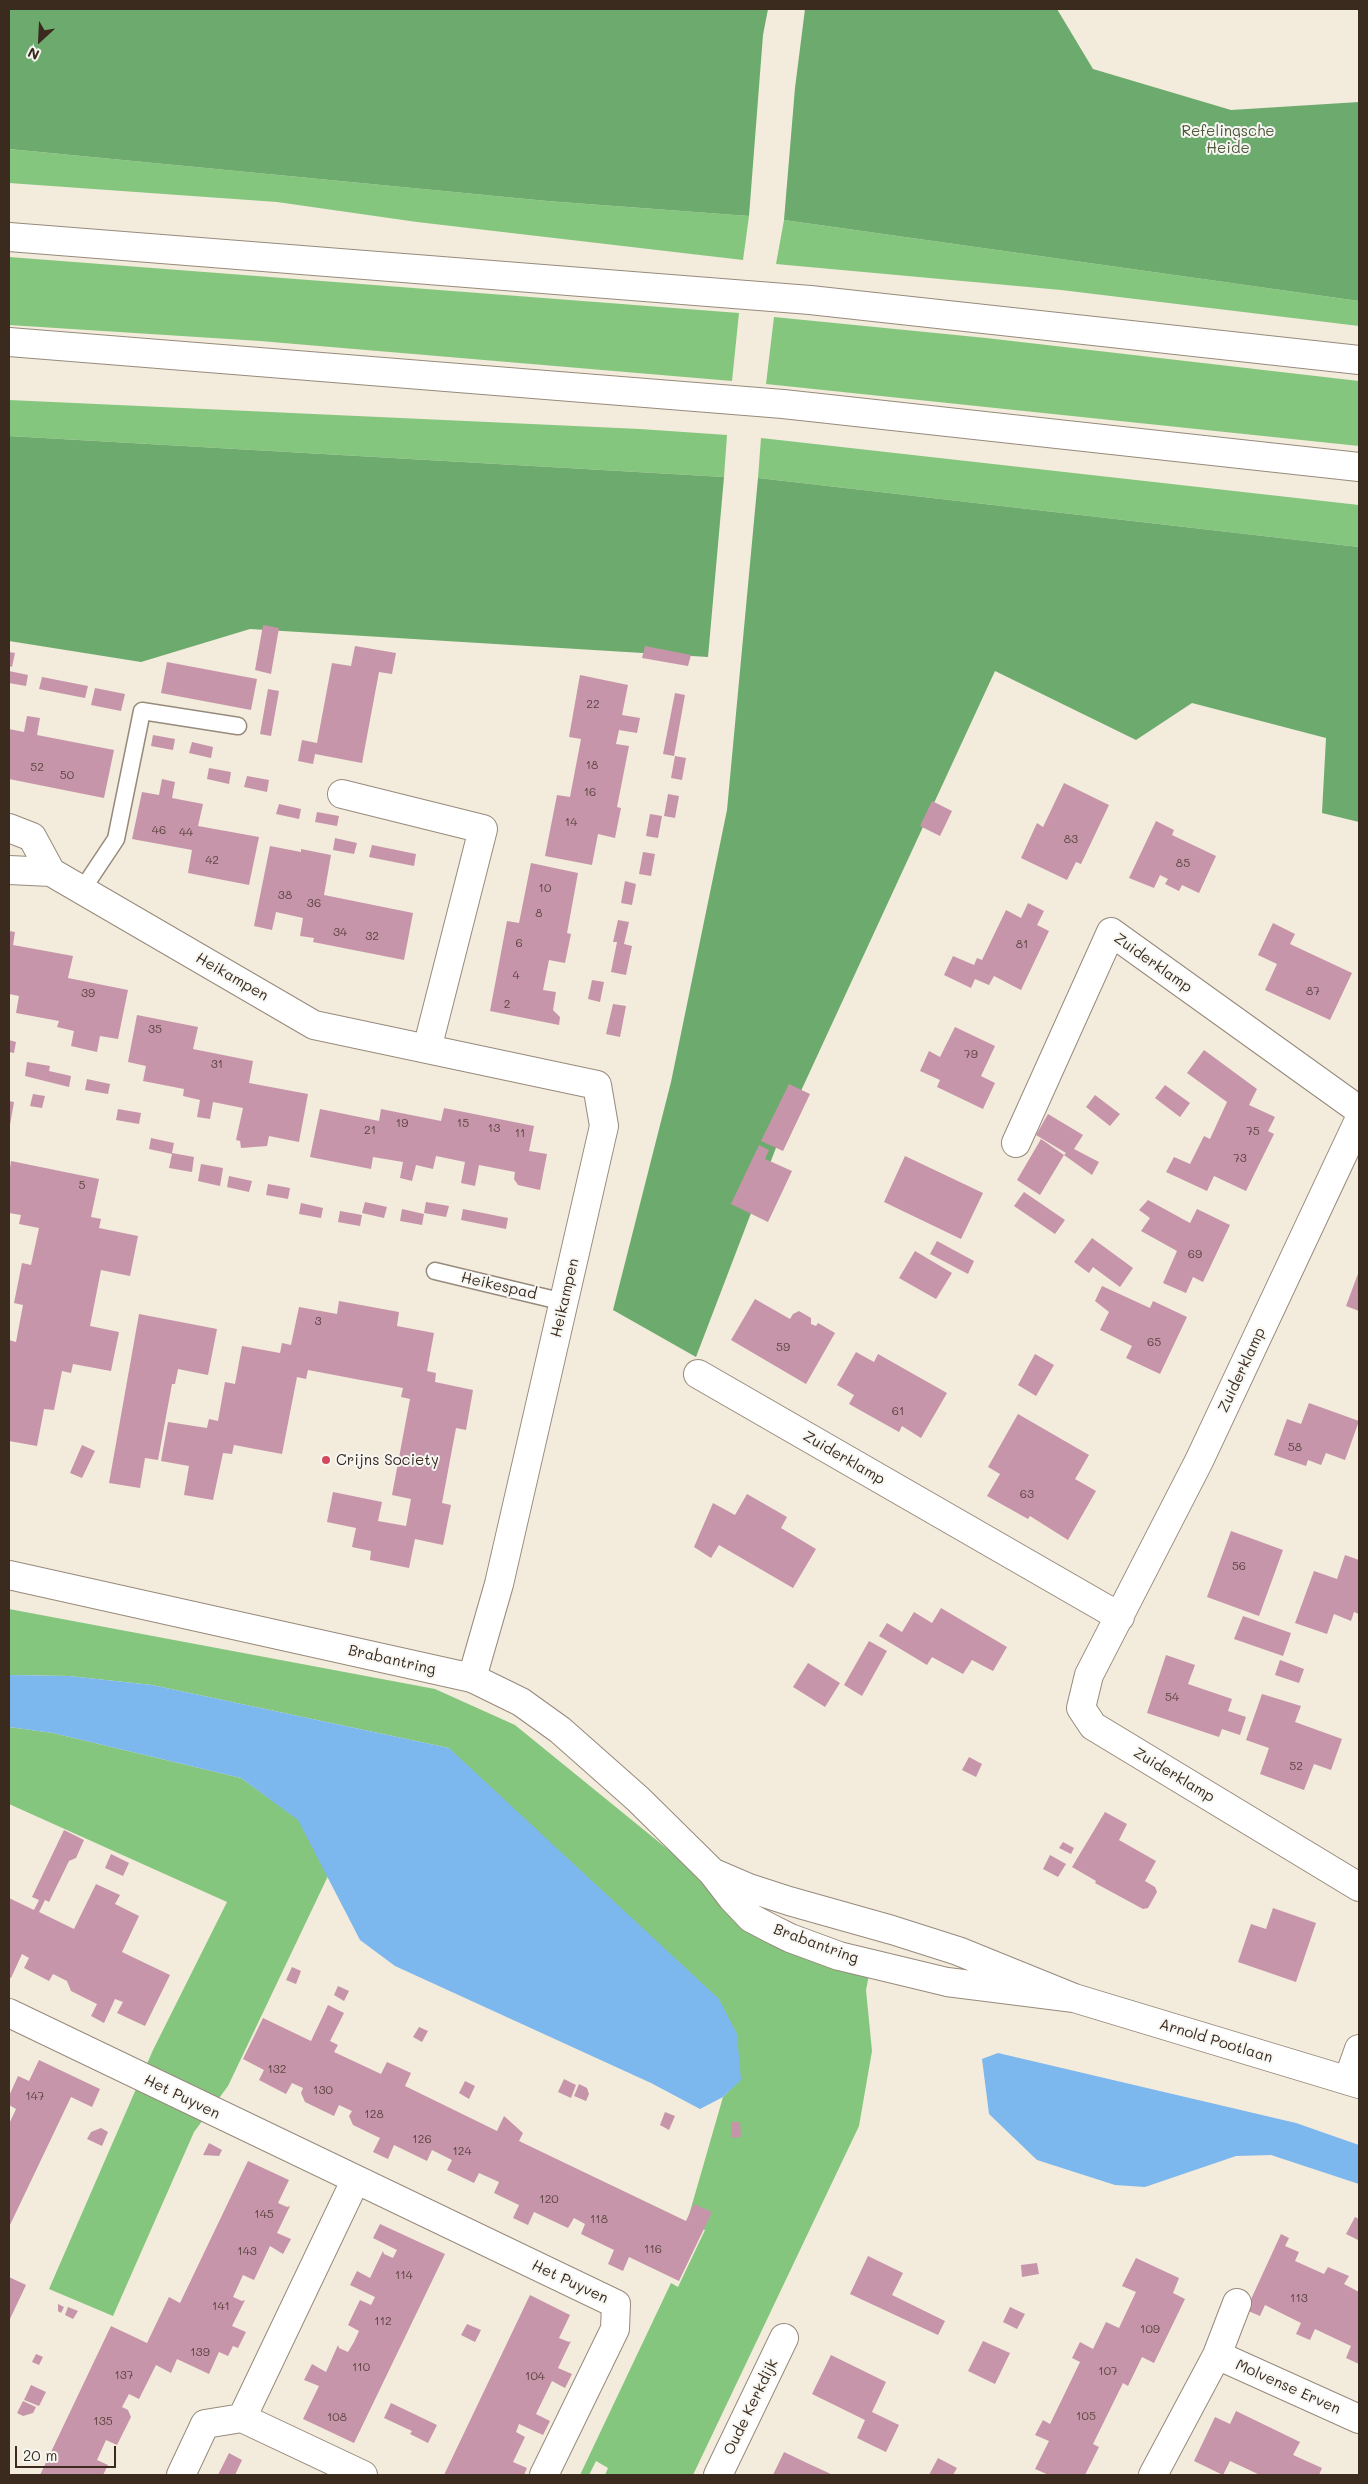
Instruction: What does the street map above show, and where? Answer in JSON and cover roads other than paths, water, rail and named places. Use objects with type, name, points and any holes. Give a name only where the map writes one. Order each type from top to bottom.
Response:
[{"type":"main road","points":[[9,237],[810,300],[1359,360]]},
{"type":"main road","points":[[9,342],[783,404],[1359,467]]},
{"type":"main road","points":[[342,794],[483,829],[427,1049]]},
{"type":"main road","points":[[9,828],[32,837],[50,872]]},
{"type":"main road","name":"Heikampen","points":[[9,870],[50,872],[314,1025],[597,1085],[604,1126],[499,1584],[472,1678]]},
{"type":"main road","name":"Zuiderklamp","points":[[1016,1143],[1111,932],[1359,1110]]},
{"type":"main road","name":"Zuiderklamp","points":[[1359,1120],[1199,1461],[1089,1675],[1081,1708],[1092,1726],[1359,1887]]},
{"type":"main road","name":"Zuiderklamp","points":[[698,1374],[1120,1617]]},
{"type":"main road","name":"Brabantring","points":[[9,1575],[472,1678],[521,1702],[560,1730],[638,1799],[712,1872],[732,1898],[752,1918],[790,1938],[839,1956],[882,1966]]},
{"type":"main road","name":"Brabantring","points":[[712,1872],[749,1888],[789,1901],[892,1930]]},
{"type":"main road","name":"Arnold Pootlaan","points":[[892,1930],[958,1951],[1074,1998],[1354,2082]]},
{"type":"main road","name":"Arnold Pootlaan","points":[[882,1966],[948,1982],[1074,1998]]},
{"type":"main road","name":"Het Puyven","points":[[9,2013],[355,2181],[616,2304],[615,2329],[544,2475]]},
{"type":"main road","points":[[1354,2082],[1359,2049]]},
{"type":"main road","points":[[242,2418],[355,2181]]},
{"type":"main road","name":"Molvense Erven","points":[[1153,2475],[1217,2355],[1237,2304]]},
{"type":"main road","name":"Oude Kerkdijk","points":[[718,2475],[784,2338]]},
{"type":"main road","name":"Molvense Erven","points":[[1217,2355],[1359,2420]]},
{"type":"main road","points":[[181,2475],[205,2424],[242,2418],[363,2475]]},
{"type":"lane","points":[[82,890],[116,839],[142,711],[238,726]]},
{"type":"lane","name":"Heikespad","points":[[435,1271],[564,1302]]},
{"type":"water","points":[[9,1675],[69,1676],[152,1685],[449,1748],[719,1999],[737,2034],[741,2080],[723,2097],[700,2109],[651,2083],[395,1966],[360,1940],[298,1820],[241,1778],[53,1733],[9,1727]]},
{"type":"water","points":[[998,2053],[1296,2123],[1359,2145],[1359,2184],[1271,2155],[1236,2156],[1145,2187],[1115,2185],[1037,2160],[989,2114],[982,2059]]},
{"type":"place","name":"Crijns Society","points":[[326,1460]]},
{"type":"park label","name":"Refelingsche Heide","points":[[1228,140]]}]
